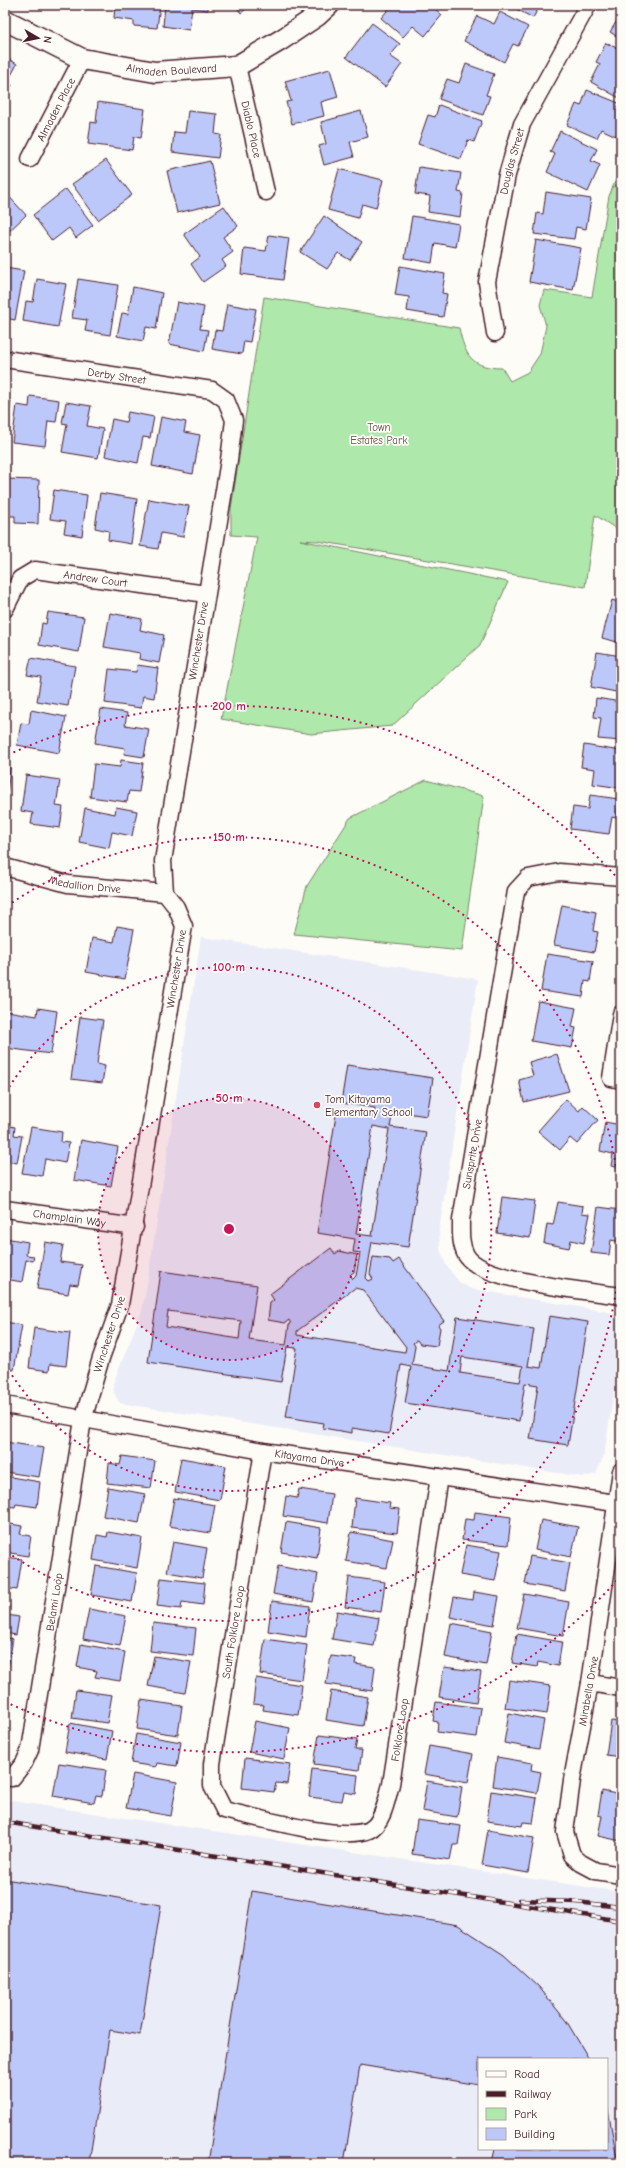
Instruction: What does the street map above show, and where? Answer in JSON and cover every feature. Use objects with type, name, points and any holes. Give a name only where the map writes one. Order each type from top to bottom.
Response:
[{"type":"street","name":"Almaden Boulevard","points":[[5,20],[82,59],[155,72],[237,66],[282,40],[329,5]]},
{"type":"street","name":"Douglas Street","points":[[496,333],[487,282],[507,175],[522,124],[588,5]]},
{"type":"street","name":"Almaden Place","points":[[30,159],[82,59]]},
{"type":"street","name":"Diablo Place","points":[[237,66],[266,192]]},
{"type":"street","name":"Derby Street","points":[[5,359],[212,390],[226,400]]},
{"type":"street","name":"Winchester Drive","points":[[83,1420],[101,1358],[120,1304],[135,1228],[184,926],[176,907],[165,894],[163,861],[229,460],[234,420],[226,400]]},
{"type":"street","name":"Andrew Court","points":[[5,609],[20,579],[35,570],[206,594]]},
{"type":"street","name":"Medallion Drive","points":[[5,867],[68,884],[165,894]]},
{"type":"street","name":"Sunsprite Drive","points":[[621,877],[551,873],[528,878],[516,891],[461,1220],[461,1239],[467,1256],[478,1267],[502,1277],[621,1296]]},
{"type":"street","points":[[616,1079],[621,1014]]},
{"type":"street","name":"Champlain Way","points":[[5,1208],[135,1228]]},
{"type":"street","name":"Kitayama Drive","points":[[5,1406],[262,1452],[615,1503]]},
{"type":"street","name":"Belami Loop","points":[[8,1778],[27,1757],[34,1730],[83,1420]]},
{"type":"street","name":"South Folklore Loop","points":[[224,1810],[212,1786],[212,1764],[262,1452]]},
{"type":"street","name":"Mirabella Drive","points":[[621,1471],[615,1503],[590,1683],[572,1780],[565,1832],[572,1855],[581,1863],[596,1871],[621,1875]]},
{"type":"street","name":"Folklore Loop","points":[[224,1810],[324,1831],[352,1833],[369,1830],[380,1819],[391,1784],[439,1477]]},
{"type":"street","points":[[590,1683],[621,1688]]},
{"type":"shaded area","name":"Tom Kitayama Elementary School","points":[[201,937],[478,979],[439,1230],[440,1249],[446,1265],[459,1282],[471,1289],[597,1310],[612,1313],[619,1318],[621,1322],[621,1347],[604,1455],[596,1474],[583,1477],[120,1403],[114,1393],[113,1384],[142,1311]]},
{"type":"shaded area","points":[[5,1800],[621,1892],[621,2163],[5,2163]]},
{"type":"green space","name":"Town Estates Park","points":[[621,167],[621,532],[595,515],[585,587],[318,541],[300,540],[508,582],[480,645],[392,726],[311,734],[221,719],[257,537],[231,535],[231,509],[264,297],[459,328],[464,346],[471,358],[483,366],[502,368],[510,381],[528,372],[540,354],[546,326],[540,305],[544,290],[592,297],[609,196]]},
{"type":"green space","points":[[426,780],[484,796],[462,951],[294,934],[307,886],[350,818]]},
{"type":"building","points":[[115,5],[160,5],[157,28],[134,26],[134,21],[114,18]]},
{"type":"building","points":[[165,5],[208,5],[208,10],[192,8],[189,30],[163,26]]},
{"type":"building","points":[[235,5],[251,5],[241,13]]},
{"type":"building","points":[[392,5],[431,5],[442,15],[425,36],[413,26],[403,37],[381,18]]},
{"type":"building","points":[[509,5],[540,5],[533,18]]},
{"type":"building","points":[[500,12],[528,27],[518,46],[513,44],[504,62],[464,41],[477,16],[494,24]]},
{"type":"building","points":[[621,14],[621,39],[610,32]]},
{"type":"building","points":[[372,23],[400,44],[390,56],[402,64],[385,87],[346,57]]},
{"type":"building","points":[[606,43],[621,50],[621,99],[591,82],[600,64],[596,62]]},
{"type":"building","points":[[5,57],[17,64],[7,83],[12,85],[5,98]]},
{"type":"building","points":[[466,64],[494,74],[486,95],[490,96],[483,115],[439,99],[447,79],[459,83]]},
{"type":"building","points":[[330,69],[338,97],[321,102],[324,116],[292,124],[286,102],[291,101],[285,81]]},
{"type":"building","points":[[587,90],[621,104],[621,124],[616,136],[601,129],[597,138],[567,125],[576,104],[581,106]]},
{"type":"building","points":[[98,102],[145,109],[141,138],[134,137],[132,150],[88,144],[91,122],[96,123]]},
{"type":"building","points":[[439,105],[482,121],[474,142],[468,140],[461,159],[418,144],[428,115],[435,117]]},
{"type":"building","points":[[188,111],[217,114],[215,134],[221,135],[218,158],[172,152],[174,132],[185,133]]},
{"type":"building","points":[[361,111],[368,137],[350,142],[354,157],[324,165],[319,146],[326,144],[321,122]]},
{"type":"building","points":[[560,131],[597,149],[591,161],[600,165],[588,192],[547,172],[555,154],[550,152]]},
{"type":"building","points":[[106,160],[132,195],[98,220],[72,184]]},
{"type":"building","points":[[210,161],[220,203],[177,213],[167,171]]},
{"type":"building","points":[[419,167],[461,173],[458,192],[463,193],[460,217],[428,212],[430,196],[415,194]]},
{"type":"building","points":[[339,169],[383,180],[376,208],[362,204],[358,218],[328,210]]},
{"type":"building","points":[[66,189],[93,225],[76,238],[69,228],[52,241],[33,215]]},
{"type":"building","points":[[5,192],[26,215],[5,235]]},
{"type":"building","points":[[546,192],[591,199],[586,229],[576,227],[574,239],[534,234],[537,213],[543,214]]},
{"type":"building","points":[[224,206],[238,226],[223,237],[233,252],[222,260],[226,266],[203,282],[191,264],[200,257],[184,234]]},
{"type":"building","points":[[324,216],[362,242],[350,260],[338,253],[327,269],[300,252]]},
{"type":"building","points":[[412,216],[459,224],[455,247],[435,243],[432,263],[405,258]]},
{"type":"building","points":[[269,235],[289,238],[283,280],[241,274],[244,248],[266,251]]},
{"type":"building","points":[[536,240],[581,248],[573,290],[529,282]]},
{"type":"building","points":[[400,266],[445,274],[442,293],[447,294],[443,317],[407,311],[409,297],[395,295]]},
{"type":"building","points":[[5,268],[24,271],[15,320],[5,318]]},
{"type":"building","points":[[37,279],[66,284],[58,327],[23,321],[26,301],[33,302]]},
{"type":"building","points":[[78,279],[118,285],[110,335],[85,331],[87,320],[72,318]]},
{"type":"building","points":[[133,287],[162,293],[156,329],[146,327],[143,341],[117,336],[122,313],[128,314]]},
{"type":"building","points":[[177,302],[204,307],[200,329],[208,330],[204,351],[169,344]]},
{"type":"building","points":[[227,304],[256,309],[250,342],[244,341],[242,354],[212,349],[215,330],[222,331]]},
{"type":"building","points":[[30,396],[59,400],[56,422],[48,421],[45,446],[12,442],[17,405],[29,407]]},
{"type":"building","points":[[5,401],[11,401],[5,440]]},
{"type":"building","points":[[66,402],[91,406],[87,426],[103,429],[98,458],[62,452],[67,424],[62,423]]},
{"type":"building","points":[[128,412],[154,417],[150,438],[143,437],[138,463],[105,456],[112,419],[126,422]]},
{"type":"building","points":[[161,417],[186,422],[184,432],[200,435],[193,474],[152,466]]},
{"type":"building","points":[[5,479],[39,480],[38,524],[15,523],[15,516],[5,516]]},
{"type":"building","points":[[54,490],[87,495],[82,536],[64,533],[66,521],[50,519]]},
{"type":"building","points":[[100,493],[137,499],[131,544],[108,540],[109,531],[95,528]]},
{"type":"building","points":[[149,499],[189,506],[183,537],[161,533],[158,549],[140,546]]},
{"type":"building","points":[[612,600],[621,603],[621,643],[602,638]]},
{"type":"building","points":[[48,612],[84,617],[79,652],[39,645],[42,623],[46,624]]},
{"type":"building","points":[[110,613],[142,619],[140,630],[164,635],[159,663],[139,659],[140,653],[104,647]]},
{"type":"building","points":[[597,652],[621,656],[621,693],[591,687]]},
{"type":"building","points":[[31,658],[75,666],[68,706],[37,701],[41,677],[27,675]]},
{"type":"building","points":[[137,665],[158,668],[154,698],[143,696],[141,708],[105,703],[109,669],[136,672]]},
{"type":"building","points":[[596,698],[621,702],[621,741],[598,739],[601,718],[594,717]]},
{"type":"building","points":[[101,709],[127,713],[125,725],[149,729],[144,757],[124,754],[125,748],[95,743]]},
{"type":"building","points":[[31,710],[66,717],[59,753],[17,745],[21,723],[29,724]]},
{"type":"building","points":[[584,745],[621,751],[621,788],[593,784],[595,769],[581,767]]},
{"type":"building","points":[[121,760],[143,763],[139,792],[129,791],[127,802],[90,797],[94,764],[120,767]]},
{"type":"building","points":[[5,767],[10,768],[7,795],[5,795]]},
{"type":"building","points":[[26,775],[60,780],[56,806],[63,807],[60,828],[31,824],[33,813],[21,811]]},
{"type":"building","points":[[590,795],[619,799],[616,818],[612,817],[609,834],[570,829],[573,807],[588,809]]},
{"type":"building","points":[[116,807],[137,811],[132,836],[112,832],[109,848],[79,842],[85,808],[115,814]]},
{"type":"building","points":[[562,905],[596,912],[593,931],[598,932],[594,952],[554,945]]},
{"type":"building","points":[[117,926],[134,929],[125,979],[86,972],[92,938],[114,942]]},
{"type":"building","points":[[547,954],[593,961],[590,982],[585,981],[583,997],[541,991]]},
{"type":"building","points":[[538,1001],[576,1008],[572,1027],[576,1028],[572,1048],[531,1041]]},
{"type":"building","points":[[38,1008],[57,1011],[51,1054],[5,1048],[7,1011],[37,1016]]},
{"type":"building","points":[[80,1017],[103,1020],[97,1064],[105,1066],[102,1083],[71,1079]]},
{"type":"building","points":[[557,1054],[569,1091],[524,1102],[519,1080],[533,1076],[529,1062]]},
{"type":"building","points":[[347,1065],[433,1078],[427,1116],[393,1111],[390,1127],[426,1132],[408,1247],[372,1242],[366,1278],[369,1281],[373,1279],[370,1274],[373,1257],[390,1259],[393,1263],[399,1259],[444,1321],[438,1325],[440,1328],[437,1346],[420,1344],[417,1340],[413,1343],[415,1346],[412,1365],[449,1371],[457,1317],[534,1329],[528,1366],[541,1368],[549,1316],[588,1322],[568,1445],[530,1439],[538,1385],[525,1383],[519,1421],[405,1403],[411,1367],[401,1365],[389,1434],[352,1428],[352,1433],[323,1428],[324,1423],[286,1417],[297,1348],[287,1347],[281,1382],[148,1362],[161,1271],[257,1285],[249,1340],[286,1345],[289,1325],[291,1324],[289,1320],[285,1323],[268,1320],[270,1303],[274,1300],[270,1294],[331,1248],[335,1254],[339,1251],[357,1255],[354,1272],[350,1275],[353,1279],[356,1276],[360,1253],[353,1252],[355,1239],[317,1233],[337,1109],[373,1115],[375,1108],[341,1103]],"holes":[[[373,1126],[389,1129],[372,1236],[356,1234]],[[355,1288],[363,1290],[406,1347],[405,1352],[297,1335],[297,1331]],[[168,1311],[241,1321],[239,1339],[166,1327]],[[462,1357],[523,1366],[520,1382],[460,1373]]]},
{"type":"building","points":[[566,1099],[579,1111],[583,1106],[598,1120],[577,1144],[570,1138],[560,1150],[538,1131]]},
{"type":"building","points":[[605,1122],[621,1125],[621,1168],[611,1166],[613,1154],[600,1151]]},
{"type":"building","points":[[5,1125],[15,1127],[14,1135],[22,1136],[17,1163],[5,1161]]},
{"type":"building","points":[[31,1127],[62,1132],[61,1142],[69,1143],[65,1163],[45,1159],[42,1176],[22,1173]]},
{"type":"building","points":[[81,1140],[118,1147],[111,1186],[74,1180]]},
{"type":"building","points":[[502,1197],[535,1201],[530,1238],[497,1233]]},
{"type":"building","points":[[558,1202],[583,1206],[582,1213],[590,1214],[584,1243],[571,1240],[569,1248],[544,1243],[547,1224],[553,1225]]},
{"type":"building","points":[[598,1207],[621,1210],[621,1242],[611,1240],[609,1255],[591,1253]]},
{"type":"building","points":[[5,1238],[28,1242],[26,1255],[34,1256],[33,1261],[26,1260],[22,1282],[5,1279]]},
{"type":"building","points":[[45,1242],[63,1245],[60,1262],[82,1265],[78,1285],[70,1284],[68,1294],[37,1289]]},
{"type":"building","points":[[5,1322],[22,1325],[14,1370],[5,1368]]},
{"type":"building","points":[[34,1328],[70,1333],[66,1366],[50,1364],[49,1371],[29,1368]]},
{"type":"building","points":[[5,1442],[44,1448],[39,1477],[5,1472]]},
{"type":"building","points":[[122,1456],[155,1461],[151,1488],[107,1483],[109,1463],[120,1465]]},
{"type":"building","points":[[181,1458],[226,1466],[220,1500],[175,1492]]},
{"type":"building","points":[[5,1476],[40,1482],[37,1507],[16,1504],[15,1507],[5,1506]]},
{"type":"building","points":[[108,1487],[145,1494],[139,1523],[103,1516]]},
{"type":"building","points":[[299,1489],[332,1494],[328,1523],[283,1516],[286,1496],[297,1498]]},
{"type":"building","points":[[174,1498],[215,1505],[210,1533],[169,1526]]},
{"type":"building","points":[[355,1498],[390,1503],[389,1508],[400,1509],[397,1533],[352,1528]]},
{"type":"building","points":[[475,1512],[511,1517],[508,1545],[462,1540],[465,1519],[474,1520]]},
{"type":"building","points":[[541,1520],[578,1527],[571,1557],[535,1550]]},
{"type":"building","points":[[286,1522],[321,1528],[317,1558],[281,1552]]},
{"type":"building","points":[[5,1523],[22,1526],[20,1534],[31,1536],[28,1556],[5,1552]]},
{"type":"building","points":[[108,1532],[142,1538],[137,1568],[93,1560],[97,1535],[107,1537]]},
{"type":"building","points":[[351,1532],[393,1540],[387,1568],[346,1561]]},
{"type":"building","points":[[173,1542],[207,1548],[202,1578],[167,1572]]},
{"type":"building","points":[[466,1545],[501,1551],[495,1581],[460,1575]]},
{"type":"building","points":[[530,1556],[570,1563],[565,1591],[525,1584]]},
{"type":"building","points":[[5,1557],[22,1559],[17,1590],[5,1588]]},
{"type":"building","points":[[96,1566],[137,1573],[132,1602],[91,1595]]},
{"type":"building","points":[[278,1566],[318,1574],[313,1602],[273,1594]]},
{"type":"building","points":[[349,1577],[385,1582],[381,1612],[345,1607]]},
{"type":"building","points":[[161,1578],[205,1583],[203,1605],[182,1602],[181,1609],[157,1606]]},
{"type":"building","points":[[474,1592],[499,1596],[494,1625],[450,1617],[454,1597],[473,1600]]},
{"type":"building","points":[[524,1594],[569,1602],[563,1636],[517,1628]]},
{"type":"building","points":[[272,1601],[310,1606],[306,1637],[268,1631]]},
{"type":"building","points":[[5,1605],[9,1606],[7,1615],[19,1617],[16,1635],[5,1633]]},
{"type":"building","points":[[89,1609],[126,1616],[120,1646],[83,1639]]},
{"type":"building","points":[[337,1611],[379,1618],[374,1646],[332,1639]]},
{"type":"building","points":[[153,1623],[196,1628],[193,1656],[150,1651]]},
{"type":"building","points":[[451,1623],[492,1631],[486,1665],[445,1657]]},
{"type":"building","points":[[517,1634],[562,1642],[558,1666],[538,1662],[537,1667],[512,1663]]},
{"type":"building","points":[[5,1638],[13,1639],[8,1668],[5,1668]]},
{"type":"building","points":[[265,1639],[307,1645],[302,1680],[260,1674]]},
{"type":"building","points":[[81,1644],[125,1652],[120,1681],[95,1677],[97,1671],[77,1667]]},
{"type":"building","points":[[154,1656],[191,1662],[185,1693],[148,1686]]},
{"type":"building","points":[[331,1656],[356,1659],[355,1664],[375,1667],[372,1691],[326,1684]]},
{"type":"building","points":[[444,1667],[481,1672],[476,1703],[439,1697]]},
{"type":"building","points":[[256,1678],[302,1685],[298,1715],[263,1710],[264,1705],[253,1704]]},
{"type":"building","points":[[509,1680],[551,1686],[547,1714],[505,1708]]},
{"type":"building","points":[[76,1690],[112,1695],[107,1723],[72,1718]]},
{"type":"building","points":[[331,1691],[368,1697],[363,1726],[326,1720]]},
{"type":"building","points":[[141,1700],[182,1706],[178,1735],[137,1729]]},
{"type":"building","points":[[436,1702],[481,1708],[477,1737],[437,1732],[438,1722],[433,1721]]},
{"type":"building","points":[[509,1713],[544,1720],[539,1749],[504,1743]]},
{"type":"building","points":[[255,1721],[290,1728],[284,1759],[249,1752]]},
{"type":"building","points":[[611,1721],[621,1722],[621,1757],[606,1755]]},
{"type":"building","points":[[70,1723],[112,1731],[107,1759],[65,1752]]},
{"type":"building","points":[[136,1734],[181,1742],[177,1766],[157,1763],[156,1767],[131,1763]]},
{"type":"building","points":[[319,1735],[357,1740],[355,1750],[362,1750],[359,1770],[314,1764]]},
{"type":"building","points":[[429,1746],[473,1754],[468,1782],[424,1774]]},
{"type":"building","points":[[497,1757],[532,1763],[531,1770],[541,1772],[537,1793],[493,1786]]},
{"type":"building","points":[[245,1758],[290,1764],[287,1784],[276,1783],[274,1792],[242,1788]]},
{"type":"building","points":[[59,1763],[106,1770],[102,1796],[96,1795],[94,1803],[53,1796]]},
{"type":"building","points":[[312,1769],[358,1775],[356,1794],[344,1792],[342,1801],[309,1797]]},
{"type":"building","points":[[133,1774],[177,1782],[171,1816],[126,1808]]},
{"type":"building","points":[[427,1781],[462,1787],[457,1817],[422,1811]]},
{"type":"building","points":[[491,1791],[537,1798],[533,1823],[523,1822],[522,1826],[487,1821]]},
{"type":"building","points":[[602,1791],[621,1795],[621,1841],[598,1836],[602,1816],[598,1815]]},
{"type":"building","points":[[417,1820],[461,1826],[458,1845],[453,1845],[450,1860],[412,1854]]},
{"type":"building","points":[[488,1830],[534,1838],[528,1873],[482,1865]]},
{"type":"building","points":[[5,1879],[161,1905],[140,2035],[110,2030],[89,2163],[5,2163]]},
{"type":"building","points":[[252,1891],[458,1925],[504,1955],[539,1987],[567,2022],[588,2058],[478,2058],[478,2085],[360,2065],[344,2163],[208,2163]]},
{"type":"building","points":[[608,2110],[618,2163],[492,2163],[495,2150],[608,2150]]},
{"type":"railway","points":[[5,1822],[621,1921]]},
{"type":"railway","points":[[520,1900],[576,1902],[621,1907]]},
{"type":"place","name":"Tom Kitayama Elementary School","points":[[317,1105]]}]
